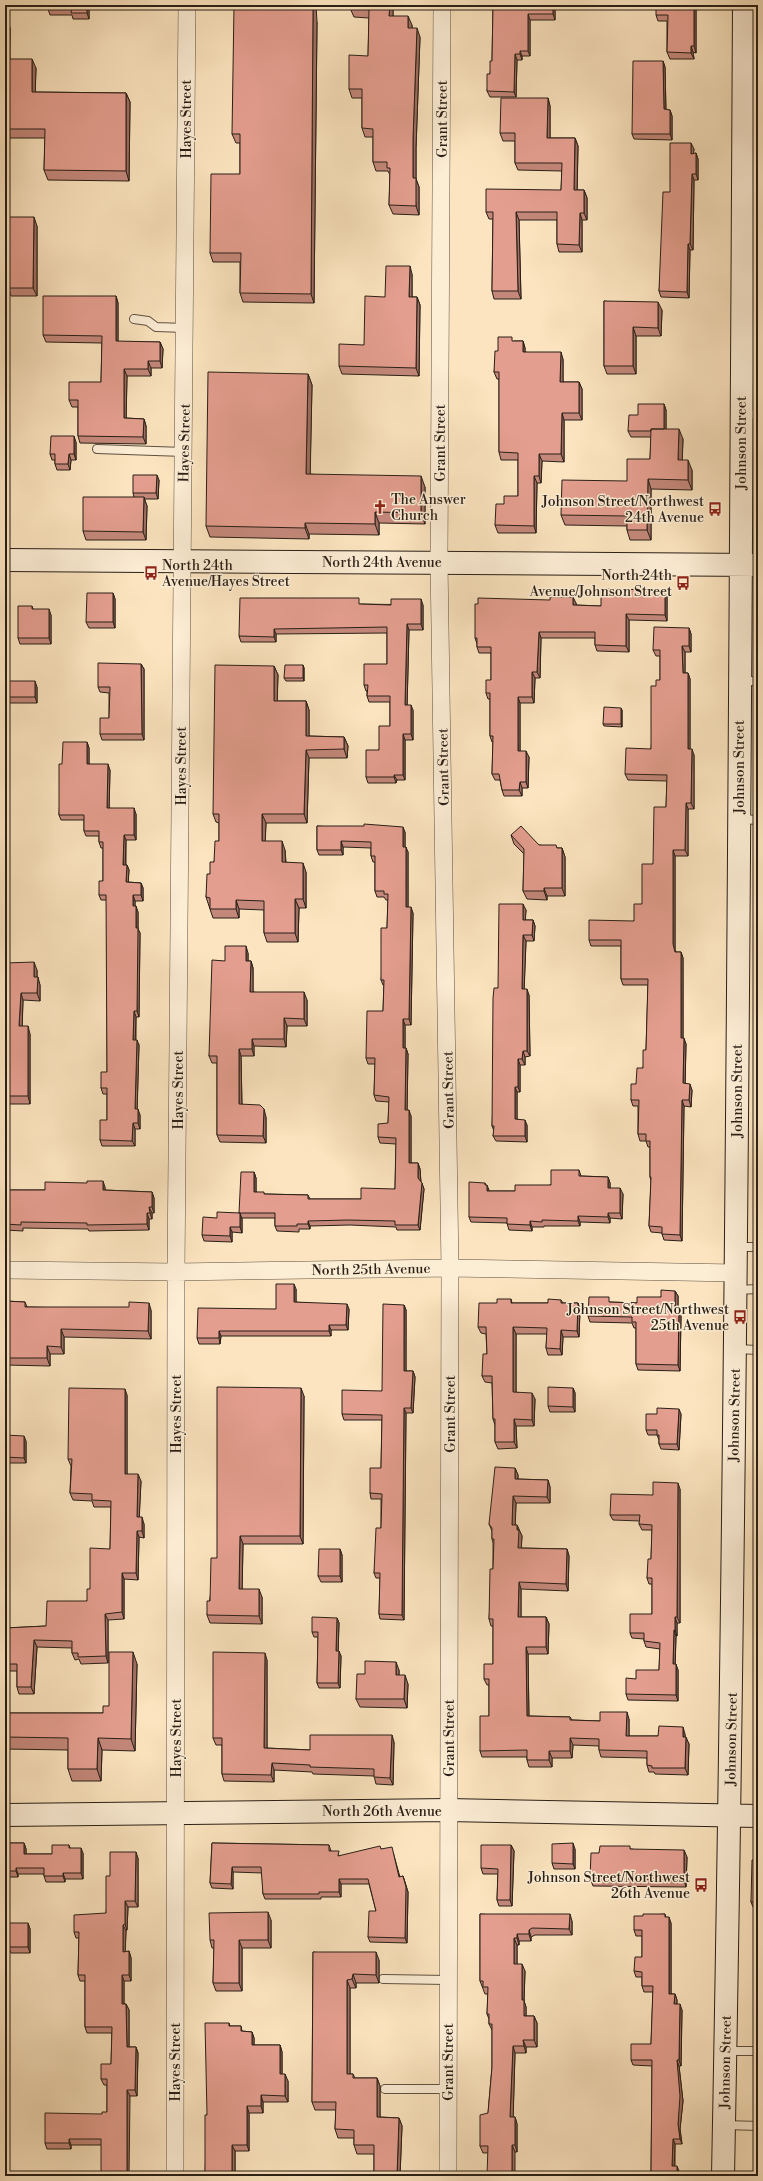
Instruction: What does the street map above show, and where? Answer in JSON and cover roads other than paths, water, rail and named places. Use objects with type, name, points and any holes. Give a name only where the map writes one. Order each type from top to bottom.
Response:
[{"type":"street","name":"Hayes Street","points":[[175,2176],[176,1272],[187,5]]},
{"type":"street","name":"Grant Street","points":[[442,5],[439,562],[450,1268],[448,2176]]},
{"type":"street","name":"Johnson Street","points":[[723,2176],[730,1816],[736,1246],[748,820],[751,37],[744,5]]},
{"type":"street","name":"North 24th Avenue","points":[[5,560],[749,565]]},
{"type":"street","name":"North 25th Avenue","points":[[5,1270],[176,1272],[450,1268],[736,1281]]},
{"type":"street","name":"North 26th Avenue","points":[[5,1815],[448,1810],[758,1816]]},
{"type":"lane","points":[[134,319],[148,321],[156,327],[185,328]]},
{"type":"lane","points":[[97,449],[184,452]]},
{"type":"lane","points":[[736,1246],[758,1247]]},
{"type":"lane","points":[[736,1281],[758,1289]]},
{"type":"lane","points":[[735,1349],[758,1350]]},
{"type":"lane","points":[[383,1979],[448,1980]]},
{"type":"lane","points":[[725,2050],[758,2052]]},
{"type":"lane","points":[[385,2089],[448,2089]]},
{"type":"lane","points":[[724,2125],[758,2126]]},
{"type":"place","name":"The Answer Church","points":[[380,507]]},
{"type":"place","name":"Johnson Street/Northwest 24th Avenue","points":[[715,509]]},
{"type":"place","name":"North 24th Avenue/Hayes Street","points":[[151,573]]},
{"type":"place","name":"North 24th Avenue/Johnson Street","points":[[683,583]]},
{"type":"place","name":"Johnson Street/Northwest 25th Avenue","points":[[740,1317]]},
{"type":"place","name":"Johnson Street/Northwest 26th Avenue","points":[[701,1885]]}]
